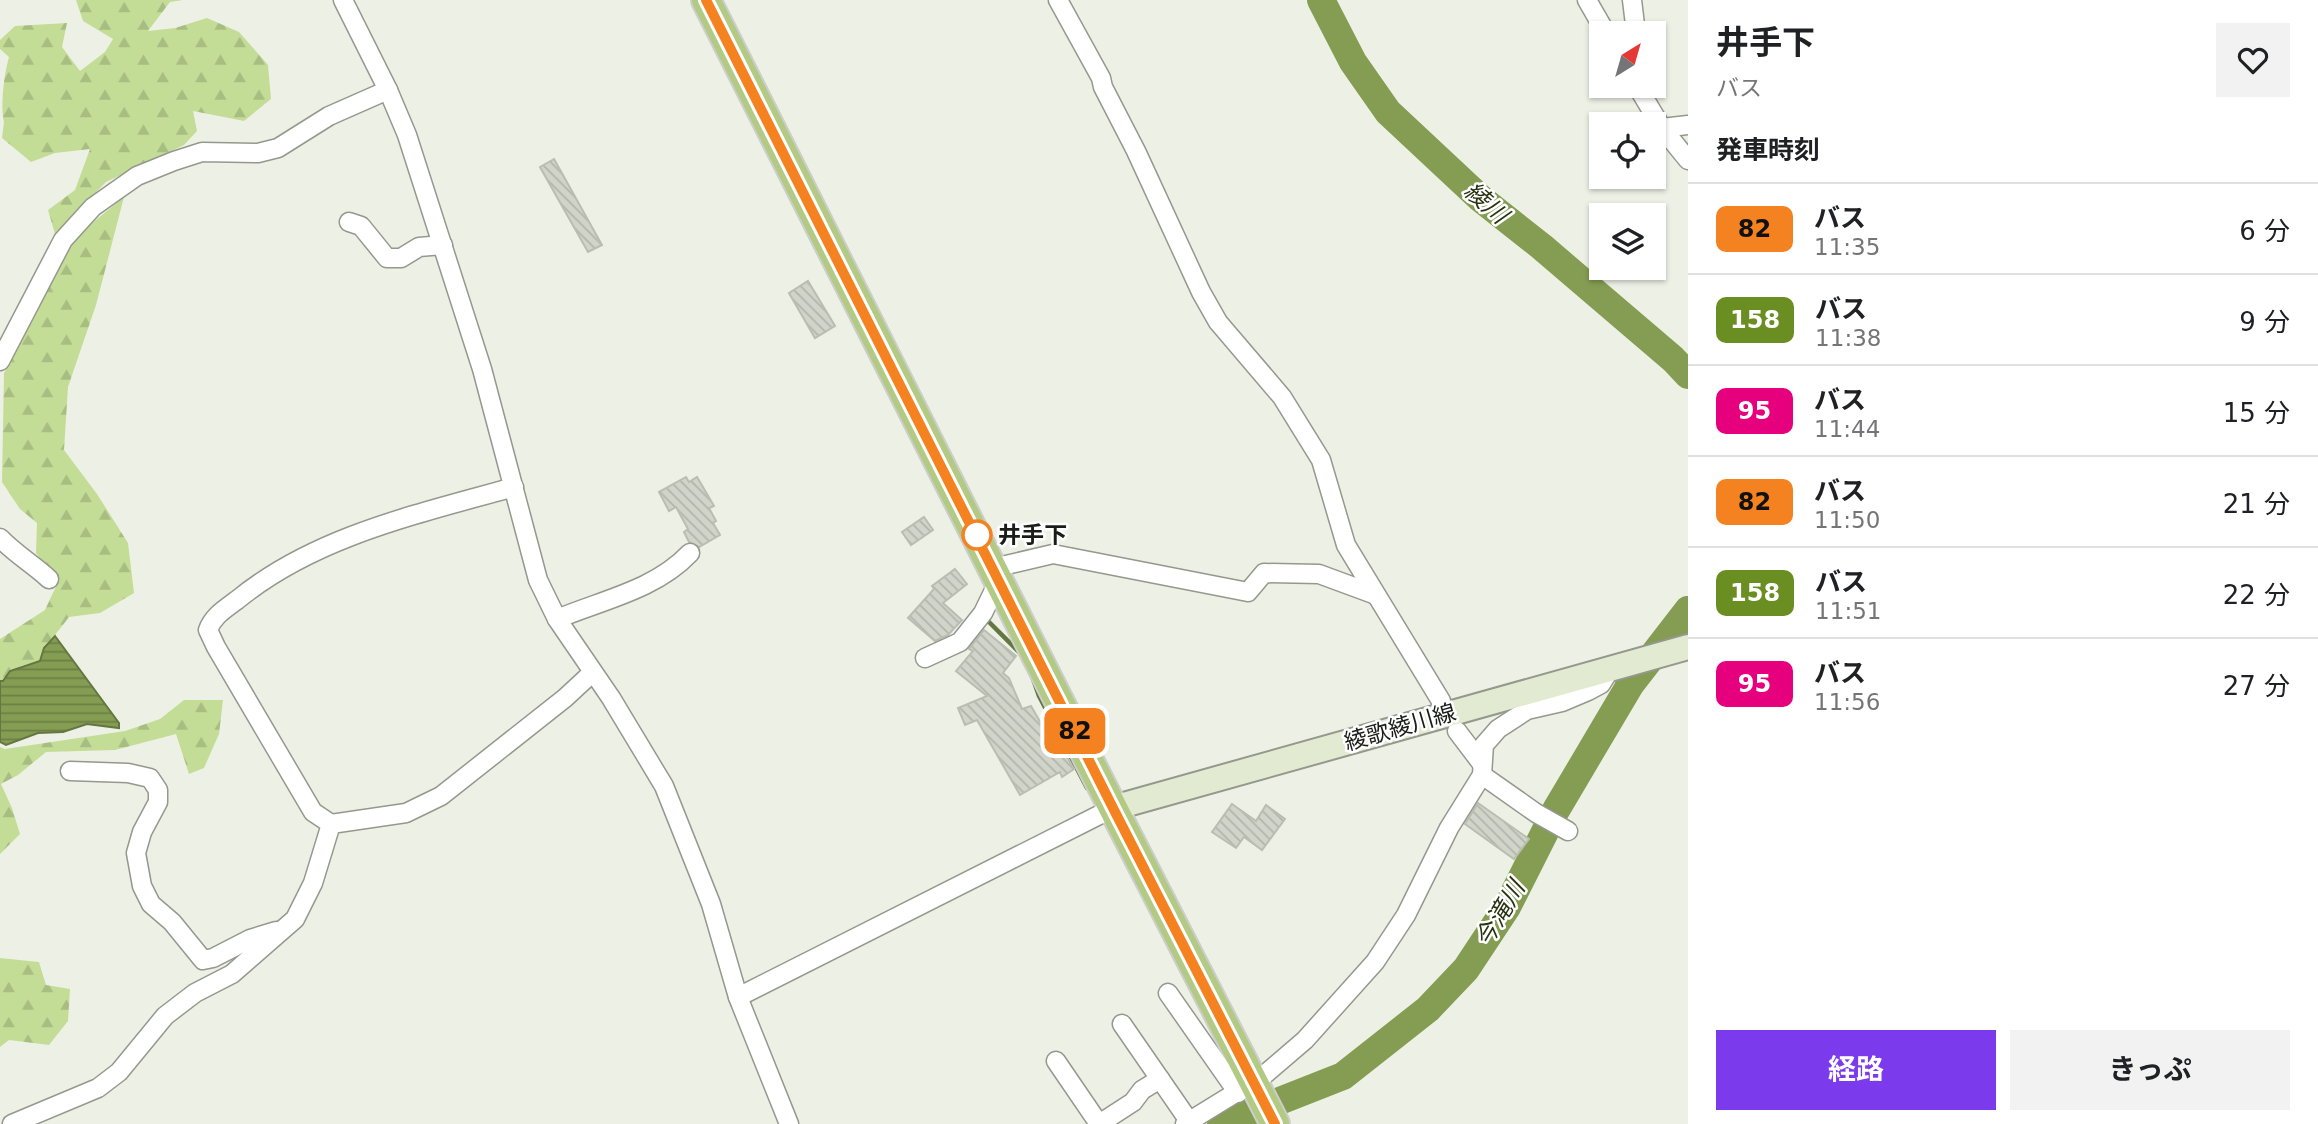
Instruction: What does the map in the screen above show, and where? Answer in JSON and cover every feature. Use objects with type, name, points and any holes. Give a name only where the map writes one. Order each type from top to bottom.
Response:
[{"type":"highway","points":[[706,0],[1260,1104]]},
{"type":"main road","name":"綾歌綾川線","points":[[1113,808],[1688,647]]},
{"type":"street","points":[[343,0],[388,90],[407,135],[482,369],[538,580],[557,619],[611,698],[664,786],[711,904],[738,997],[789,1124]]},
{"type":"street","points":[[1058,0],[1101,78],[1201,292],[1218,322],[1282,397],[1321,460],[1346,545],[1441,701]]},
{"type":"street","points":[[1587,0],[1599,21]]},
{"type":"street","points":[[1632,0],[1635,21]]},
{"type":"street","points":[[0,361],[63,240],[93,207],[137,176],[202,152],[258,153],[278,148],[329,116],[388,90]]},
{"type":"street","points":[[1666,128],[1688,125]]},
{"type":"street","points":[[1666,133],[1688,160]]},
{"type":"street","points":[[349,222],[361,226],[387,258],[401,258],[419,247],[443,244]]},
{"type":"street","points":[[513,487],[347,538],[288,563],[261,580],[212,619],[208,630],[313,812],[331,824],[406,813],[441,796],[565,698],[592,673]]},
{"type":"street","points":[[0,538],[49,579]]},
{"type":"street","points":[[557,619],[592,604],[635,591],[690,553]]},
{"type":"street","points":[[925,659],[960,642],[983,613],[996,574],[1053,554],[1248,592],[1264,573],[1319,574],[1376,595]]},
{"type":"street","points":[[1122,1024],[1187,1122],[1260,1104],[1305,1040],[1375,962],[1406,915],[1449,828],[1482,770],[1484,745],[1498,729],[1527,710],[1562,702],[1588,691],[1601,684],[1616,666]]},
{"type":"street","points":[[1457,731],[1482,770],[1536,813],[1568,831]]},
{"type":"street","points":[[71,771],[128,773],[150,778],[158,790],[158,802],[142,832],[136,853],[142,886],[151,904],[188,939],[203,960],[213,958],[250,939],[283,929]]},
{"type":"street","points":[[738,997],[1113,808]]},
{"type":"street","points":[[12,1124],[98,1088],[118,1072],[165,1016],[195,993],[232,974],[295,919],[313,883],[331,824]]},
{"type":"street","points":[[1168,993],[1260,1104]]},
{"type":"street","points":[[1056,1061],[1099,1124],[1133,1102],[1142,1090],[1160,1079]]},
{"type":"green space","points":[[76,0],[183,0],[170,2],[148,31],[175,28],[207,18],[239,32],[268,65],[271,99],[244,121],[193,111],[197,131],[184,145],[106,182],[55,234],[48,210],[75,190],[90,149],[55,153],[31,162],[2,138],[3,91],[9,57],[0,49],[0,40],[15,26],[67,23],[62,47],[80,71],[105,52],[113,39],[83,21]]},
{"type":"green space","points":[[124,197],[96,305],[68,387],[64,450],[97,494],[128,543],[134,593],[100,613],[69,617],[40,661],[21,666],[3,682],[0,681],[0,639],[45,610],[58,582],[36,553],[37,523],[20,509],[2,482],[4,373],[75,237]]},
{"type":"green space","points":[[184,700],[223,700],[219,734],[204,768],[189,774],[176,734],[115,750],[46,752],[18,775],[1,784],[20,834],[0,854],[0,747],[5,749],[125,731],[160,719]]},
{"type":"green space","points":[[0,958],[39,962],[46,985],[70,989],[68,1021],[49,1045],[9,1040],[0,1047]]},
{"type":"shaded area","points":[[55,636],[119,723],[119,728],[87,724],[63,732],[38,733],[6,745],[0,742],[0,681],[3,681],[10,671],[40,661],[44,648]]},
{"type":"building","points":[[554,159],[602,245],[588,252],[540,167]]},
{"type":"building","points":[[808,281],[835,326],[815,338],[789,293]]},
{"type":"building","points":[[686,477],[689,482],[697,477],[714,506],[709,508],[720,535],[699,547],[689,542],[684,532],[688,529],[676,507],[669,511],[659,492]]},
{"type":"building","points":[[924,517],[933,530],[911,545],[902,532]]},
{"type":"building","points":[[955,569],[967,584],[943,603],[962,620],[948,635],[935,641],[908,618],[934,589],[932,586]]},
{"type":"building","points":[[984,630],[1016,656],[1003,673],[1009,678],[1022,709],[1031,706],[1054,746],[1060,745],[1074,769],[1062,777],[1060,772],[1020,795],[977,720],[965,725],[958,708],[987,696],[956,671],[973,651],[969,649]]},
{"type":"building","points":[[1478,803],[1529,839],[1514,859],[1465,824]]},
{"type":"building","points":[[1232,804],[1256,821],[1266,805],[1285,819],[1262,850],[1244,837],[1236,848],[1212,832]]},
{"type":"waterway","name":"綾川","points":[[1321,0],[1353,62],[1388,112],[1480,198],[1542,247],[1673,359],[1688,375]]},
{"type":"waterway","name":"今滝川","points":[[1221,1124],[1343,1076],[1428,1009],[1466,969],[1507,907],[1556,810],[1630,685],[1688,610]]},
{"type":"waterway","points":[[985,618],[1020,653]]},
{"type":"waterway","points":[[1033,679],[1039,696],[1087,788]]},
{"type":"bus line","name":"82","points":[[706,0],[1275,1124]]},
{"type":"place","name":"井手下","points":[[977,535]]}]
